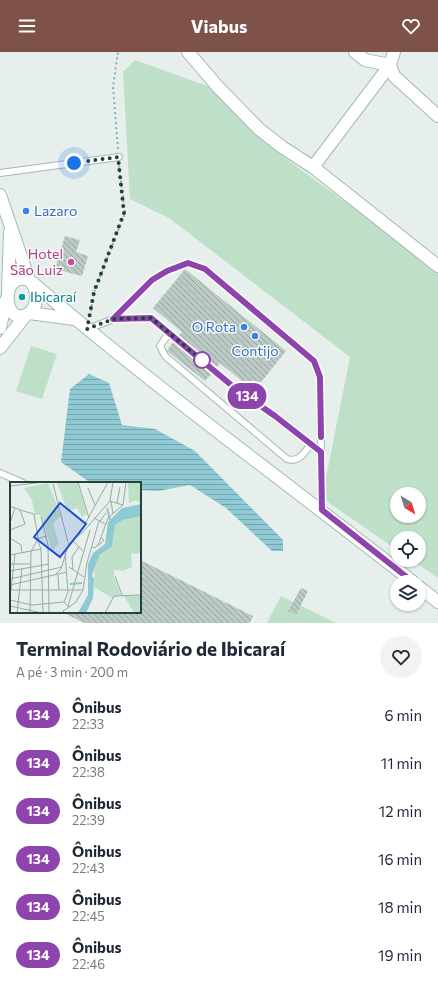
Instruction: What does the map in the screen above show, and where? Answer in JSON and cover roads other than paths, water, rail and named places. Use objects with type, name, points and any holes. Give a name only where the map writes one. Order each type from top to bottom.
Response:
[{"type":"main road","points":[[188,52],[218,87],[259,129],[282,147],[313,167],[438,266]]},
{"type":"main road","points":[[355,52],[365,60],[390,65]]},
{"type":"main road","points":[[313,167],[390,65],[394,52]]},
{"type":"main road","points":[[390,65],[394,76],[438,116]]},
{"type":"main road","points":[[0,195],[31,282],[35,288],[36,297],[33,307],[27,314],[3,332]]},
{"type":"main road","points":[[0,348],[7,294],[10,225]]},
{"type":"main road","points":[[74,319],[27,314],[17,316],[13,314],[8,307],[7,294],[12,282],[17,280],[31,282],[162,390],[322,510],[404,575]]},
{"type":"main road","points":[[426,593],[438,602]]},
{"type":"lane","points":[[0,173],[118,157]]},
{"type":"lane","points":[[113,319],[152,280],[167,271],[188,263],[205,269],[314,361],[320,377],[322,510]]},
{"type":"lane","points":[[87,329],[113,319],[151,318],[236,389],[275,416],[321,452]]},
{"type":"lane","points":[[169,333],[160,346],[165,356],[287,459],[297,460],[311,444]]},
{"type":"lane","points":[[0,473],[20,482]]},
{"type":"water","points":[[89,374],[109,383],[122,425],[155,429],[195,451],[283,540],[283,551],[272,551],[226,508],[190,485],[158,491],[141,490],[141,482],[92,482],[61,462],[70,389]]},
{"type":"place","name":"Lazaro","points":[[26,211]]},
{"type":"place","name":"Hotel São Luiz","points":[[71,262]]},
{"type":"place","name":"Ibicaraí","points":[[22,297]]},
{"type":"place","name":"O Rota","points":[[244,327]]},
{"type":"place","name":"Contijo","points":[[255,336]]}]
